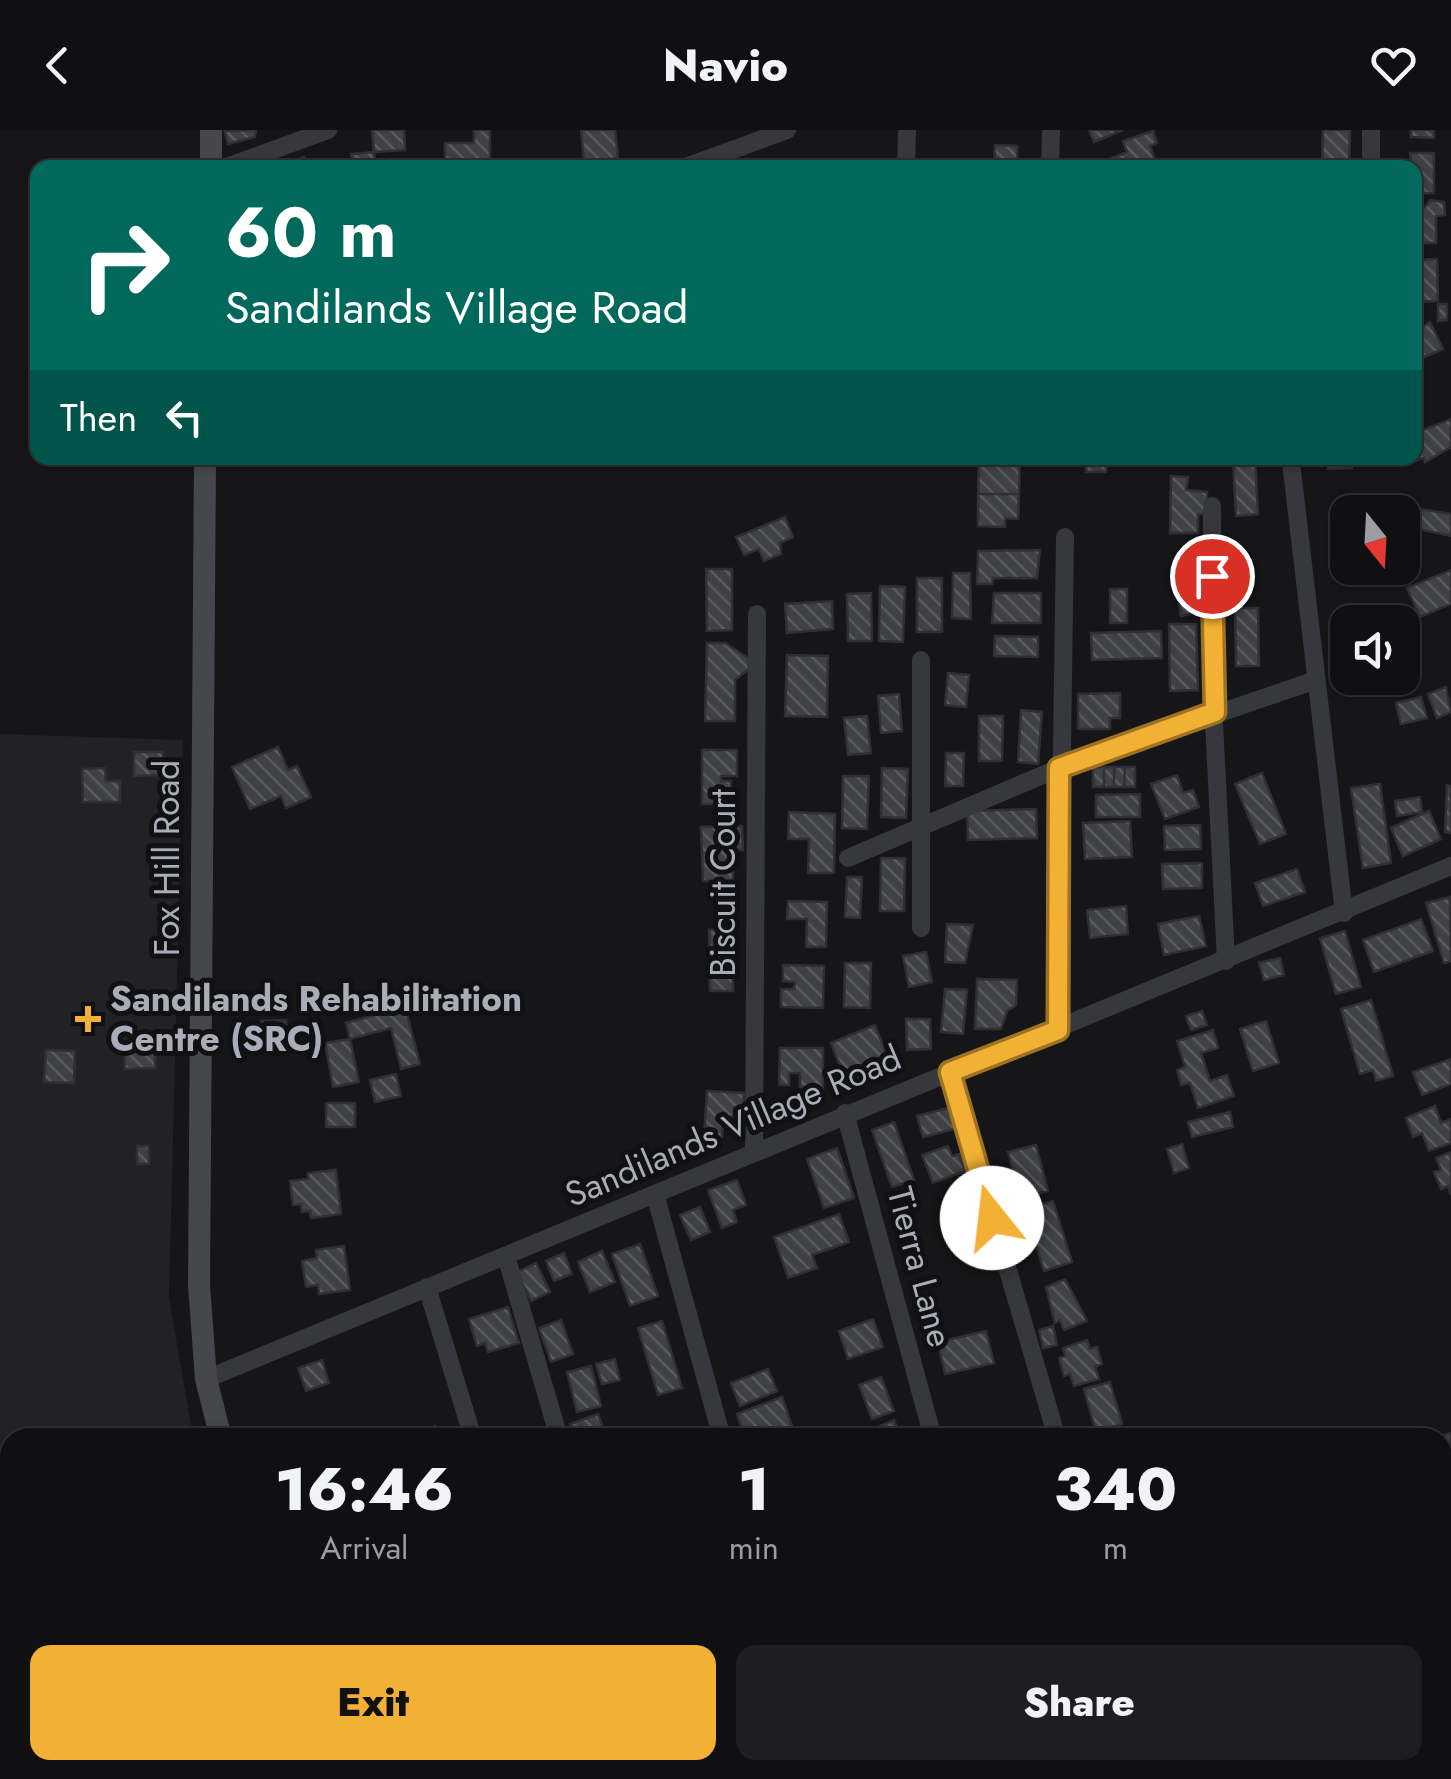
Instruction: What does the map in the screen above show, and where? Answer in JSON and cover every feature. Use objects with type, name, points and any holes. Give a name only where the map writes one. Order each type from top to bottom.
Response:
[{"type":"main road","points":[[210,160],[211,130]]},
{"type":"main road","name":"Fox Hill Road","points":[[205,465],[198,1286],[206,1379],[218,1428]]},
{"type":"street","points":[[246,160],[328,130]]},
{"type":"street","points":[[705,160],[787,130]]},
{"type":"street","points":[[906,160],[907,130]]},
{"type":"street","points":[[1050,160],[1051,130]]},
{"type":"street","points":[[1370,160],[1371,130]]},
{"type":"street","points":[[1291,465],[1344,912]]},
{"type":"street","points":[[1212,506],[1215,712],[1226,961]]},
{"type":"street","points":[[1058,1030],[1065,537]]},
{"type":"street","name":"Biscuit Court","points":[[754,1152],[757,614]]},
{"type":"street","points":[[920,928],[922,660]]},
{"type":"street","points":[[848,858],[1059,768],[1316,680]]},
{"type":"street","name":"Sandilands Village Road","points":[[206,1379],[1451,866]]},
{"type":"street","points":[[950,1072],[1054,1428]]},
{"type":"street","name":"Tierra Lane","points":[[845,1113],[930,1428]]},
{"type":"street","points":[[655,1194],[719,1428]]},
{"type":"street","points":[[506,1256],[556,1428]]},
{"type":"street","points":[[427,1287],[469,1428]]},
{"type":"shaded area","name":"Sandilands Rehabilitation Centre (SRC)","points":[[0,734],[183,740],[169,1297],[191,1428],[0,1428]]},
{"type":"building","points":[[256,130],[255,137],[228,144],[225,131]]},
{"type":"building","points":[[372,130],[404,130],[405,150],[374,152]]},
{"type":"building","points":[[474,130],[490,130],[490,160],[445,160],[445,143],[474,143]]},
{"type":"building","points":[[581,130],[615,130],[618,158],[584,160]]},
{"type":"building","points":[[1089,130],[1123,130],[1094,142]]},
{"type":"building","points":[[1323,130],[1350,130],[1349,160],[1322,160]]},
{"type":"building","points":[[1411,130],[1434,130],[1434,138],[1411,137]]},
{"type":"building","points":[[1153,131],[1157,143],[1150,146],[1155,160],[1107,160],[1127,152],[1123,141]]},
{"type":"building","points":[[995,145],[1017,146],[1017,160],[994,160]]},
{"type":"building","points":[[374,152],[375,160],[352,160],[351,154]]},
{"type":"building","points":[[1410,153],[1434,153],[1434,193],[1422,194],[1422,160],[1411,160]]},
{"type":"building","points":[[1430,200],[1444,202],[1445,215],[1436,216],[1436,243],[1422,243],[1425,207]]},
{"type":"building","points":[[1437,259],[1438,301],[1422,302],[1422,260]]},
{"type":"building","points":[[1438,304],[1447,304],[1447,320],[1438,321]]},
{"type":"building","points":[[1430,322],[1443,349],[1422,358],[1422,327]]},
{"type":"building","points":[[1451,419],[1451,447],[1425,462],[1422,430]]},
{"type":"building","points":[[979,465],[1020,465],[1019,494],[978,494]]},
{"type":"building","points":[[1086,465],[1106,465],[1106,472],[1086,472]]},
{"type":"building","points":[[1233,465],[1255,465],[1258,514],[1236,516]]},
{"type":"building","points":[[1328,465],[1352,465],[1352,468],[1328,469]]},
{"type":"building","points":[[1171,476],[1188,477],[1186,490],[1207,492],[1207,514],[1198,514],[1198,533],[1170,533]]},
{"type":"building","points":[[978,494],[1019,494],[1018,519],[1005,518],[1005,527],[978,526]]},
{"type":"building","points":[[1420,509],[1451,514],[1451,536],[1420,529]]},
{"type":"building","points":[[785,517],[793,537],[780,543],[781,554],[764,561],[759,549],[744,555],[736,537]]},
{"type":"building","points":[[1040,550],[1037,578],[993,578],[992,584],[977,584],[978,551]]},
{"type":"building","points":[[1195,562],[1205,611],[1181,616],[1172,566]]},
{"type":"building","points":[[706,569],[732,569],[732,630],[707,631]]},
{"type":"building","points":[[1451,570],[1451,604],[1420,617],[1420,605],[1415,605],[1407,588]]},
{"type":"building","points":[[953,573],[970,573],[971,619],[952,618]]},
{"type":"building","points":[[917,578],[942,578],[942,632],[917,632]]},
{"type":"building","points":[[880,586],[905,587],[903,642],[879,641]]},
{"type":"building","points":[[1110,589],[1127,589],[1127,623],[1110,623]]},
{"type":"building","points":[[871,593],[872,641],[848,641],[847,594]]},
{"type":"building","points":[[994,593],[1041,593],[1041,623],[992,623]]},
{"type":"building","points":[[832,601],[833,629],[787,633],[785,604]]},
{"type":"building","points":[[1235,608],[1258,608],[1259,666],[1236,666]]},
{"type":"building","points":[[1169,624],[1196,624],[1198,690],[1170,691]]},
{"type":"building","points":[[1161,631],[1162,658],[1092,660],[1091,633]]},
{"type":"building","points":[[995,636],[1038,637],[1038,657],[994,656]]},
{"type":"building","points":[[707,643],[725,643],[749,659],[749,669],[735,680],[735,721],[705,721]]},
{"type":"building","points":[[787,655],[828,656],[827,717],[785,716]]},
{"type":"building","points":[[948,673],[969,675],[966,707],[945,705]]},
{"type":"building","points":[[1446,687],[1451,712],[1437,718],[1428,694]]},
{"type":"building","points":[[1120,693],[1120,718],[1110,718],[1110,729],[1078,729],[1078,694]]},
{"type":"building","points":[[899,694],[902,731],[881,733],[878,696]]},
{"type":"building","points":[[1421,697],[1427,718],[1401,724],[1396,703]]},
{"type":"building","points":[[1021,710],[1042,712],[1038,764],[1018,762]]},
{"type":"building","points":[[867,716],[871,753],[848,755],[844,718]]},
{"type":"building","points":[[979,716],[1003,716],[1002,761],[979,761]]},
{"type":"building","points":[[278,747],[288,770],[297,766],[311,797],[286,808],[281,796],[250,809],[232,767]]},
{"type":"building","points":[[702,750],[737,750],[737,776],[721,776],[721,781],[731,781],[731,804],[702,804]]},
{"type":"building","points":[[134,752],[163,752],[163,775],[134,776]]},
{"type":"building","points":[[946,753],[964,753],[963,786],[945,786]]},
{"type":"building","points":[[1093,767],[1104,767],[1104,787],[1093,787]]},
{"type":"building","points":[[1104,767],[1114,767],[1114,787],[1104,787]]},
{"type":"building","points":[[1114,767],[1125,767],[1124,787],[1114,787]]},
{"type":"building","points":[[1125,767],[1135,767],[1135,787],[1124,787]]},
{"type":"building","points":[[105,768],[106,781],[120,781],[120,802],[83,802],[82,769]]},
{"type":"building","points":[[882,768],[908,769],[906,818],[881,817]]},
{"type":"building","points":[[1262,773],[1286,834],[1260,844],[1235,784]]},
{"type":"building","points":[[1177,775],[1183,793],[1193,790],[1199,807],[1165,819],[1151,784]]},
{"type":"building","points":[[843,776],[869,776],[867,829],[842,828]]},
{"type":"building","points":[[1380,784],[1391,863],[1363,868],[1351,788]]},
{"type":"building","points":[[1447,785],[1451,786],[1451,833],[1445,832]]},
{"type":"building","points":[[1140,794],[1140,817],[1096,817],[1096,795]]},
{"type":"building","points":[[1420,797],[1422,812],[1397,816],[1395,801]]},
{"type":"building","points":[[1036,809],[1037,838],[968,840],[967,811]]},
{"type":"building","points":[[1429,811],[1441,839],[1403,856],[1391,828]]},
{"type":"building","points":[[789,812],[835,814],[834,873],[808,873],[809,839],[788,839]]},
{"type":"building","points":[[1130,821],[1132,857],[1085,859],[1083,823]]},
{"type":"building","points":[[1200,825],[1201,849],[1165,850],[1164,826]]},
{"type":"building","points":[[742,826],[743,850],[733,850],[733,881],[703,881],[701,827]]},
{"type":"building","points":[[881,858],[905,858],[904,911],[880,911]]},
{"type":"building","points":[[1202,863],[1202,888],[1163,889],[1162,864]]},
{"type":"building","points":[[1297,869],[1305,892],[1263,906],[1255,883]]},
{"type":"building","points":[[847,877],[862,877],[860,918],[845,917]]},
{"type":"building","points":[[1450,897],[1451,961],[1444,963],[1426,903]]},
{"type":"building","points":[[788,901],[827,902],[826,947],[806,947],[807,919],[787,919]]},
{"type":"building","points":[[1126,906],[1128,934],[1090,938],[1087,910]]},
{"type":"building","points":[[1199,916],[1206,946],[1164,955],[1158,924]]},
{"type":"building","points":[[1421,919],[1433,951],[1374,972],[1363,940]]},
{"type":"building","points":[[947,924],[973,925],[965,963],[945,962]]},
{"type":"building","points":[[709,930],[733,930],[733,991],[710,991]]},
{"type":"building","points":[[1345,931],[1361,987],[1336,994],[1320,938]]},
{"type":"building","points":[[926,952],[932,982],[909,987],[903,956]]},
{"type":"building","points":[[1280,958],[1284,975],[1264,980],[1259,963]]},
{"type":"building","points":[[845,963],[871,963],[870,1008],[844,1007]]},
{"type":"building","points":[[783,965],[824,966],[823,1008],[781,1007],[781,989],[794,989],[795,982],[783,981]]},
{"type":"building","points":[[977,979],[1017,980],[1016,1005],[1007,1011],[1001,1029],[975,1029]]},
{"type":"building","points":[[945,989],[967,990],[963,1034],[941,1032]]},
{"type":"building","points":[[1371,1000],[1393,1076],[1376,1081],[1373,1070],[1360,1074],[1341,1009]]},
{"type":"building","points":[[405,1007],[420,1064],[401,1069],[391,1028],[350,1039],[346,1023]]},
{"type":"building","points":[[1202,1011],[1207,1025],[1191,1030],[1186,1016]]},
{"type":"building","points":[[906,1019],[930,1019],[931,1049],[907,1050]]},
{"type":"building","points":[[286,1020],[287,1032],[261,1032],[261,1021]]},
{"type":"building","points":[[1266,1021],[1279,1063],[1253,1071],[1240,1029]]},
{"type":"building","points":[[875,1025],[887,1056],[863,1065],[869,1081],[844,1091],[838,1075],[843,1073],[831,1043]]},
{"type":"building","points":[[1213,1030],[1218,1048],[1201,1053],[1210,1081],[1227,1075],[1234,1096],[1198,1108],[1190,1083],[1181,1085],[1177,1070],[1185,1067],[1177,1041]]},
{"type":"building","points":[[350,1039],[359,1082],[333,1087],[325,1043]]},
{"type":"building","points":[[780,1048],[823,1048],[823,1088],[800,1087],[800,1073],[789,1073],[789,1085],[779,1085]]},
{"type":"building","points":[[46,1050],[75,1051],[74,1083],[44,1082]]},
{"type":"building","points":[[155,1051],[155,1068],[125,1069],[124,1052]]},
{"type":"building","points":[[1451,1059],[1451,1084],[1422,1095],[1413,1072]]},
{"type":"building","points":[[396,1074],[401,1096],[375,1102],[370,1080]]},
{"type":"building","points":[[707,1091],[744,1093],[742,1117],[723,1116],[722,1137],[704,1136]]},
{"type":"building","points":[[326,1103],[355,1103],[355,1127],[326,1127]]},
{"type":"building","points":[[956,1106],[962,1127],[923,1137],[917,1116]]},
{"type":"building","points":[[1435,1106],[1441,1123],[1451,1119],[1451,1143],[1429,1151],[1422,1133],[1413,1137],[1406,1118]]},
{"type":"building","points":[[1230,1112],[1233,1127],[1192,1137],[1188,1122]]},
{"type":"building","points":[[894,1122],[914,1180],[892,1187],[872,1130]]},
{"type":"building","points":[[1182,1144],[1189,1168],[1174,1173],[1167,1149]]},
{"type":"building","points":[[1036,1145],[1048,1191],[1020,1198],[1008,1152]]},
{"type":"building","points":[[137,1146],[149,1146],[149,1164],[137,1164]]},
{"type":"building","points":[[948,1146],[952,1156],[959,1154],[965,1171],[933,1183],[922,1155]]},
{"type":"building","points":[[837,1148],[854,1198],[824,1208],[807,1159]]},
{"type":"building","points":[[1451,1152],[1451,1195],[1448,1186],[1441,1189],[1434,1172],[1441,1170],[1436,1158]]},
{"type":"building","points":[[336,1170],[341,1214],[311,1218],[310,1211],[302,1212],[301,1204],[293,1205],[290,1181],[308,1179],[308,1173]]},
{"type":"building","points":[[737,1180],[746,1205],[733,1210],[737,1222],[722,1228],[708,1190]]},
{"type":"building","points":[[1053,1201],[1072,1262],[1044,1271],[1025,1210]]},
{"type":"building","points":[[700,1207],[710,1232],[691,1240],[680,1215]]},
{"type":"building","points":[[839,1214],[849,1242],[812,1255],[817,1268],[788,1278],[774,1237]]},
{"type":"building","points":[[640,1244],[658,1296],[630,1306],[612,1254]]},
{"type":"building","points":[[344,1246],[350,1290],[319,1294],[318,1285],[306,1287],[302,1261],[317,1258],[316,1250]]},
{"type":"building","points":[[602,1251],[615,1282],[590,1292],[578,1262]]},
{"type":"building","points":[[564,1253],[572,1274],[554,1281],[546,1261]]},
{"type":"building","points":[[536,1263],[550,1292],[531,1301],[517,1272]]},
{"type":"building","points":[[1065,1279],[1087,1321],[1064,1330],[1060,1320],[1055,1323],[1046,1287]]},
{"type":"building","points":[[508,1307],[519,1343],[488,1352],[485,1343],[477,1346],[469,1319]]},
{"type":"building","points":[[873,1319],[883,1347],[848,1359],[839,1331]]},
{"type":"building","points":[[561,1320],[573,1354],[551,1362],[539,1328]]},
{"type":"building","points":[[662,1321],[682,1388],[658,1395],[638,1328]]},
{"type":"building","points":[[1053,1326],[1057,1345],[1043,1348],[1039,1330]]},
{"type":"building","points":[[986,1331],[994,1363],[945,1374],[938,1342]]},
{"type":"building","points":[[1087,1340],[1090,1349],[1097,1347],[1102,1364],[1095,1367],[1099,1379],[1074,1386],[1070,1374],[1064,1376],[1059,1358],[1065,1356],[1063,1348]]},
{"type":"building","points":[[615,1359],[620,1380],[602,1384],[596,1364]]},
{"type":"building","points":[[322,1360],[329,1383],[306,1391],[298,1368]]},
{"type":"building","points":[[591,1366],[601,1406],[577,1412],[567,1372]]},
{"type":"building","points":[[768,1369],[777,1391],[740,1406],[731,1383]]},
{"type":"building","points":[[881,1377],[894,1411],[872,1419],[859,1385]]},
{"type":"building","points":[[1110,1382],[1122,1424],[1095,1428],[1084,1389]]},
{"type":"building","points":[[782,1397],[792,1426],[742,1428],[737,1414]]},
{"type":"building","points":[[598,1414],[603,1428],[571,1428],[570,1424]]},
{"type":"building","points":[[894,1420],[897,1428],[876,1428]]},
{"type":"place","name":"Sandilands Rehabilitation Centre (SRC)","points":[[88,1019]]},
{"type":"route","points":[[992,1218],[950,1072],[1058,1030],[1059,768],[1215,712],[1212,576]]}]
